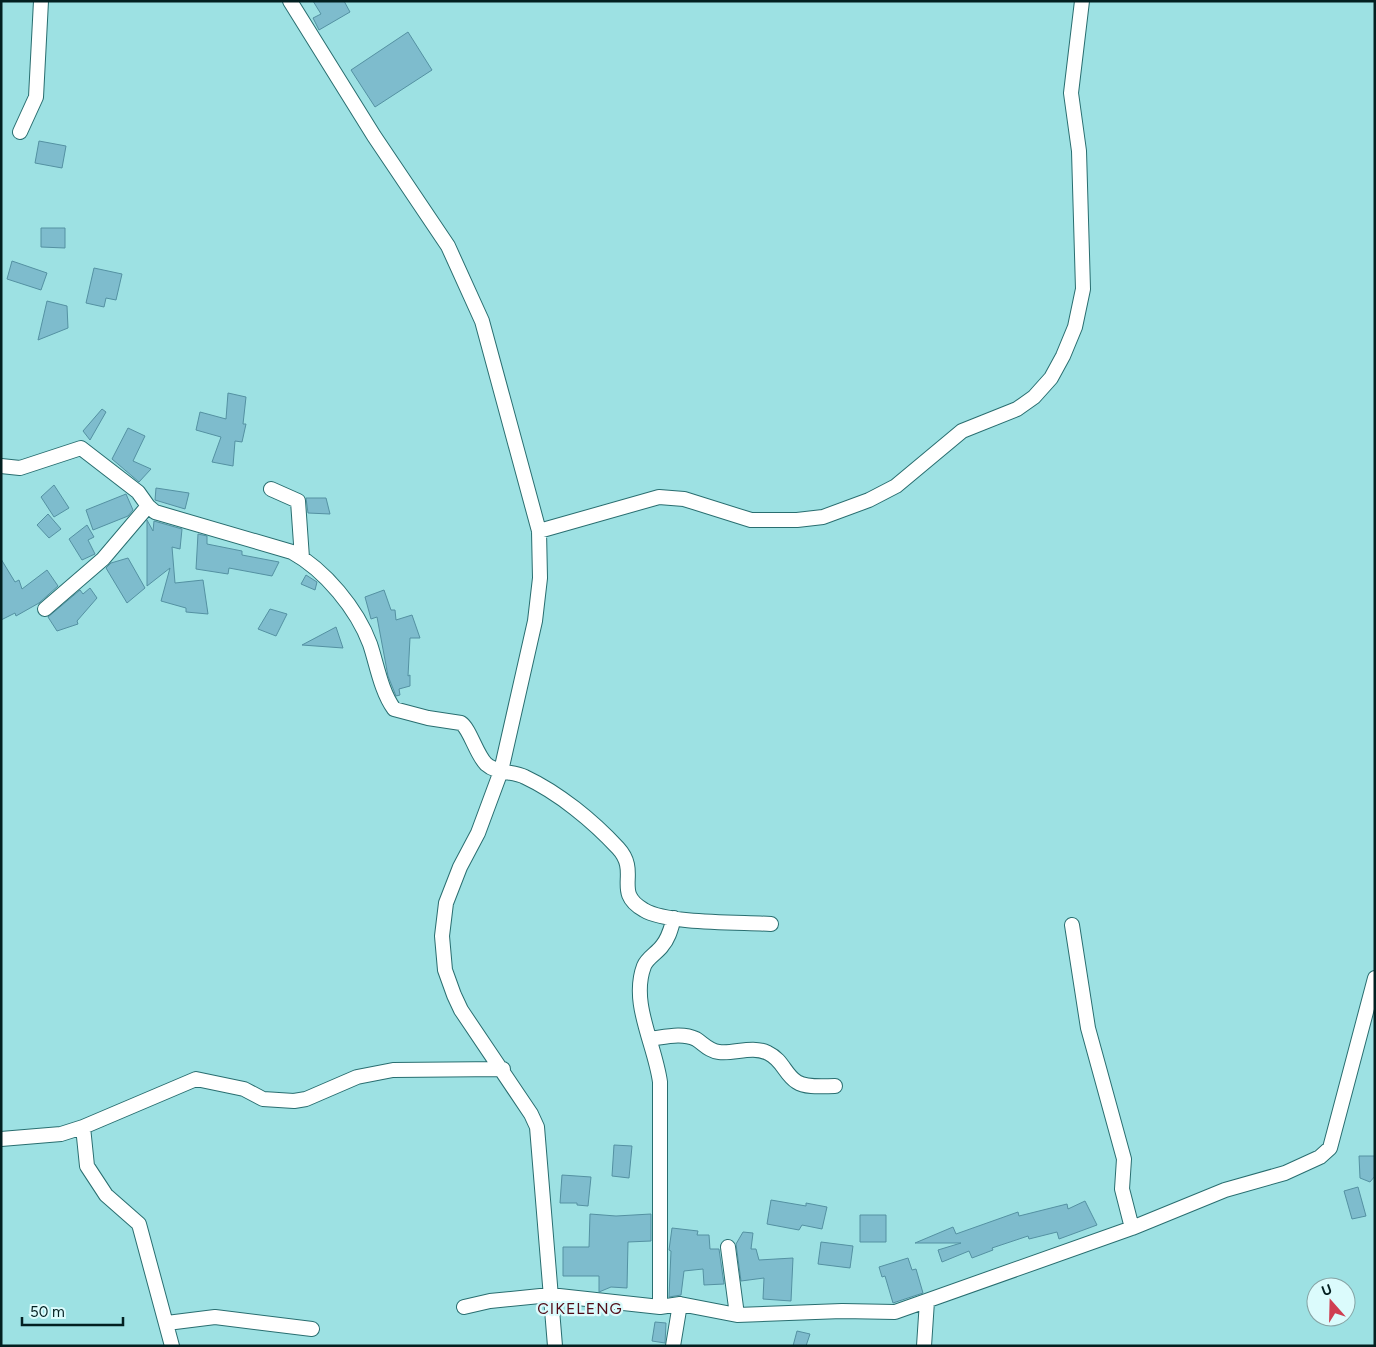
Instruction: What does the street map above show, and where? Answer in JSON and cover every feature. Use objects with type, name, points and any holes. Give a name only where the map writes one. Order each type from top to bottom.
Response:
[{"type":"street","points":[[20,132],[36,97],[42,1]]},
{"type":"street","points":[[290,1],[374,136],[448,246],[482,321],[538,531],[540,578],[535,621],[500,771],[478,833],[460,867],[446,903],[442,936],[444,960],[451,989],[461,1010],[503,1069],[531,1114],[538,1133],[555,1346]]},
{"type":"street","points":[[538,531],[659,497],[684,499],[751,520],[805,519],[834,514],[869,500],[896,486],[962,431],[1017,409],[1034,397],[1051,378],[1063,356],[1075,327],[1083,289],[1079,151],[1071,93],[1082,1]]},
{"type":"street","points":[[1,466],[20,468],[81,448],[138,492],[155,512],[292,552],[302,558],[351,606],[369,643],[386,693],[394,709],[428,718],[461,723],[486,764],[500,771],[524,776],[574,808],[618,848],[626,858],[629,868],[627,888],[633,903],[654,915],[771,924]]},
{"type":"street","points":[[271,489],[298,501],[302,558]]},
{"type":"street","points":[[46,609],[102,559],[148,506]]},
{"type":"street","points":[[660,1307],[660,1082],[657,1061],[640,1002],[641,975],[644,963],[667,939],[674,918]]},
{"type":"street","points":[[1072,925],[1088,1028],[1124,1159],[1122,1189],[1132,1228]]},
{"type":"street","points":[[464,1307],[490,1301],[550,1295],[660,1307],[680,1304],[737,1315],[842,1311],[895,1312],[1132,1228],[1225,1190],[1307,1165],[1330,1148],[1375,978]]},
{"type":"street","points":[[650,1039],[676,1035],[696,1039],[706,1048],[718,1052],[753,1050],[766,1052],[778,1059],[795,1082],[802,1085],[834,1086]]},
{"type":"street","points":[[1,1139],[61,1134],[83,1127],[196,1079],[244,1089],[264,1099],[294,1101],[306,1099],[357,1077],[386,1071],[503,1069]]},
{"type":"street","points":[[83,1127],[88,1166],[106,1195],[139,1224],[172,1346]]},
{"type":"street","points":[[728,1247],[737,1315]]},
{"type":"street","points":[[924,1346],[927,1301]]},
{"type":"street","points":[[673,1346],[680,1304]]},
{"type":"street","points":[[167,1322],[214,1317],[312,1329]]},
{"type":"building","points":[[313,1],[344,1],[350,12],[319,30],[313,18],[321,14]]},
{"type":"building","points":[[408,32],[432,70],[375,107],[351,70]]},
{"type":"building","points":[[39,141],[66,146],[62,168],[35,163]]},
{"type":"building","points":[[41,228],[65,228],[65,248],[41,247]]},
{"type":"building","points":[[12,261],[47,273],[41,290],[7,279]]},
{"type":"building","points":[[94,268],[122,274],[116,300],[106,298],[104,307],[86,303]]},
{"type":"building","points":[[47,301],[67,306],[68,328],[38,340]]},
{"type":"building","points":[[228,393],[246,397],[243,424],[246,424],[242,442],[235,441],[233,466],[212,462],[221,437],[196,430],[200,412],[226,419]]},
{"type":"building","points":[[102,409],[106,412],[90,440],[83,431]]},
{"type":"building","points":[[128,428],[145,436],[133,461],[151,469],[139,482],[112,459]]},
{"type":"building","points":[[54,485],[69,508],[54,517],[41,497]]},
{"type":"building","points":[[156,488],[189,493],[185,509],[155,500]]},
{"type":"building","points":[[126,494],[133,510],[128,516],[93,530],[86,510]]},
{"type":"building","points":[[306,498],[326,498],[330,514],[308,513]]},
{"type":"building","points":[[48,514],[61,529],[49,538],[37,525]]},
{"type":"building","points":[[147,520],[153,531],[154,521],[182,529],[180,549],[172,547],[175,583],[203,580],[208,614],[186,612],[186,608],[161,601],[170,568],[147,586]]},
{"type":"building","points":[[87,525],[94,537],[88,540],[95,554],[82,560],[69,539]]},
{"type":"building","points":[[198,534],[207,536],[207,544],[242,551],[242,555],[279,562],[272,576],[229,568],[228,574],[196,569]]},
{"type":"building","points":[[128,558],[145,588],[127,603],[106,568],[111,563]]},
{"type":"building","points":[[1,559],[15,582],[19,580],[22,589],[47,570],[58,586],[39,603],[16,616],[15,613],[1,620]]},
{"type":"building","points":[[306,575],[317,582],[315,590],[301,584]]},
{"type":"building","points":[[90,588],[97,598],[77,621],[78,624],[57,631],[48,617],[80,590],[83,594]]},
{"type":"building","points":[[384,590],[391,610],[395,610],[396,620],[412,615],[420,638],[410,638],[408,676],[410,675],[410,686],[399,689],[400,695],[396,696],[388,676],[377,617],[371,619],[365,597]]},
{"type":"building","points":[[270,609],[287,614],[276,636],[258,629]]},
{"type":"building","points":[[336,627],[343,648],[302,645]]},
{"type":"building","points":[[614,1145],[632,1146],[629,1178],[612,1176]]},
{"type":"building","points":[[1359,1156],[1375,1156],[1375,1176],[1370,1182],[1360,1178]]},
{"type":"building","points":[[562,1175],[591,1177],[588,1206],[577,1205],[577,1203],[560,1203]]},
{"type":"building","points":[[1358,1187],[1366,1216],[1352,1219],[1344,1191]]},
{"type":"building","points":[[771,1200],[806,1206],[806,1203],[827,1207],[822,1229],[802,1225],[799,1230],[767,1224]]},
{"type":"building","points":[[1085,1201],[1097,1225],[1059,1239],[1057,1232],[1029,1239],[1028,1236],[992,1248],[993,1250],[972,1258],[969,1251],[942,1262],[938,1250],[961,1243],[915,1243],[953,1227],[956,1234],[1018,1212],[1019,1216],[1067,1204],[1068,1209]]},
{"type":"building","points":[[590,1214],[616,1216],[651,1214],[651,1241],[628,1242],[627,1288],[611,1287],[599,1292],[599,1276],[563,1276],[563,1247],[589,1247]]},
{"type":"building","points":[[860,1215],[886,1215],[886,1242],[860,1242]]},
{"type":"building","points":[[672,1228],[698,1231],[697,1235],[709,1235],[710,1249],[719,1249],[724,1284],[704,1285],[703,1269],[684,1271],[681,1295],[669,1297],[671,1251],[669,1250]]},
{"type":"building","points":[[743,1232],[753,1233],[751,1249],[756,1249],[759,1260],[793,1258],[791,1301],[763,1299],[764,1278],[741,1281],[736,1244]]},
{"type":"building","points":[[821,1242],[853,1246],[850,1268],[818,1264]]},
{"type":"building","points":[[908,1258],[912,1270],[916,1269],[923,1293],[893,1303],[885,1276],[882,1277],[879,1267]]},
{"type":"building","points":[[655,1322],[666,1323],[665,1343],[652,1341]]},
{"type":"building","points":[[797,1331],[810,1334],[806,1346],[793,1346]]},
{"type":"district","name":"CIKELENG","points":[[580,1308]]}]
